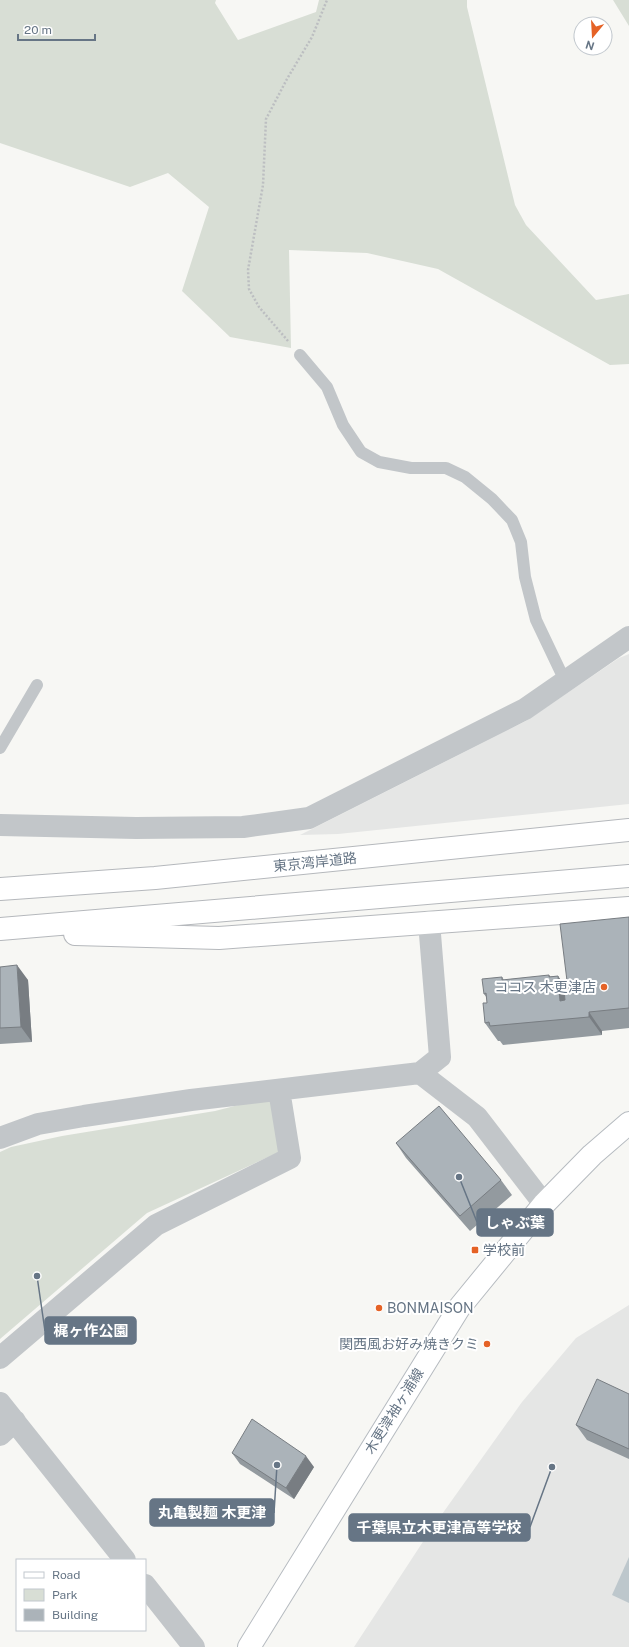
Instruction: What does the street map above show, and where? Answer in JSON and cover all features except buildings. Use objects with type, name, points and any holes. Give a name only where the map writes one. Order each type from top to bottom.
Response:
[{"type":"main road","name":"東京湾岸道路","points":[[0,889],[154,878],[629,830]]},
{"type":"main road","points":[[0,929],[629,876]]},
{"type":"main road","points":[[0,932],[219,938],[629,908]]},
{"type":"main road","name":"木更津袖ヶ浦線","points":[[249,1647],[459,1308],[544,1204],[592,1155],[629,1123]]},
{"type":"street","points":[[0,825],[136,828],[243,827],[309,818],[525,709],[629,637]]},
{"type":"street","points":[[0,1138],[38,1124],[76,1117],[191,1100],[420,1073],[440,1057],[429,922]]},
{"type":"street","points":[[420,1073],[478,1117],[544,1204]]},
{"type":"street","points":[[0,1358],[156,1225],[290,1158],[279,1090]]},
{"type":"street","points":[[0,1403],[7,1428],[124,1559]]},
{"type":"street","points":[[146,1586],[194,1647]]},
{"type":"lane","points":[[300,355],[327,387],[343,425],[361,452],[379,462],[411,468],[446,468],[465,477],[492,499],[512,520],[522,542],[525,577],[536,620],[565,681]]},
{"type":"lane","points":[[0,748],[37,685]]},
{"type":"path","points":[[300,355],[259,307],[249,289],[248,270],[263,185],[266,119],[287,79],[312,37],[327,0]]},
{"type":"shaded area","points":[[629,654],[629,804],[338,834],[300,835],[526,721],[619,658]]},
{"type":"shaded area","points":[[629,1305],[629,1647],[354,1647],[430,1531],[522,1402],[576,1338]]},
{"type":"shaded area","points":[[629,1557],[629,1603],[612,1595]]},
{"type":"green space","points":[[0,0],[216,0],[215,3],[238,40],[316,12],[319,0],[467,0],[467,7],[515,205],[526,225],[596,300],[629,294],[629,364],[610,365],[438,269],[367,253],[289,250],[291,348],[230,337],[182,291],[209,207],[168,173],[130,187],[0,143]]},
{"type":"green space","points":[[613,0],[629,0],[629,26]]},
{"type":"green space","points":[[270,1097],[279,1152],[147,1213],[0,1339],[0,1152],[11,1147],[62,1136],[215,1111]]},
{"type":"place","name":"ココス 木更津店","points":[[604,987]]},
{"type":"place","name":"しゃぶ葉","points":[[459,1177]]},
{"type":"place","name":"学校前","points":[[475,1250]]},
{"type":"place","name":"梶ヶ作公園","points":[[37,1276]]},
{"type":"place","name":"BONMAISON","points":[[379,1308]]},
{"type":"place","name":"関西風お好み焼きクミ","points":[[487,1344]]},
{"type":"place","name":"丸亀製麺 木更津","points":[[277,1465]]},
{"type":"place","name":"千葉県立木更津高等学校","points":[[552,1467]]}]
